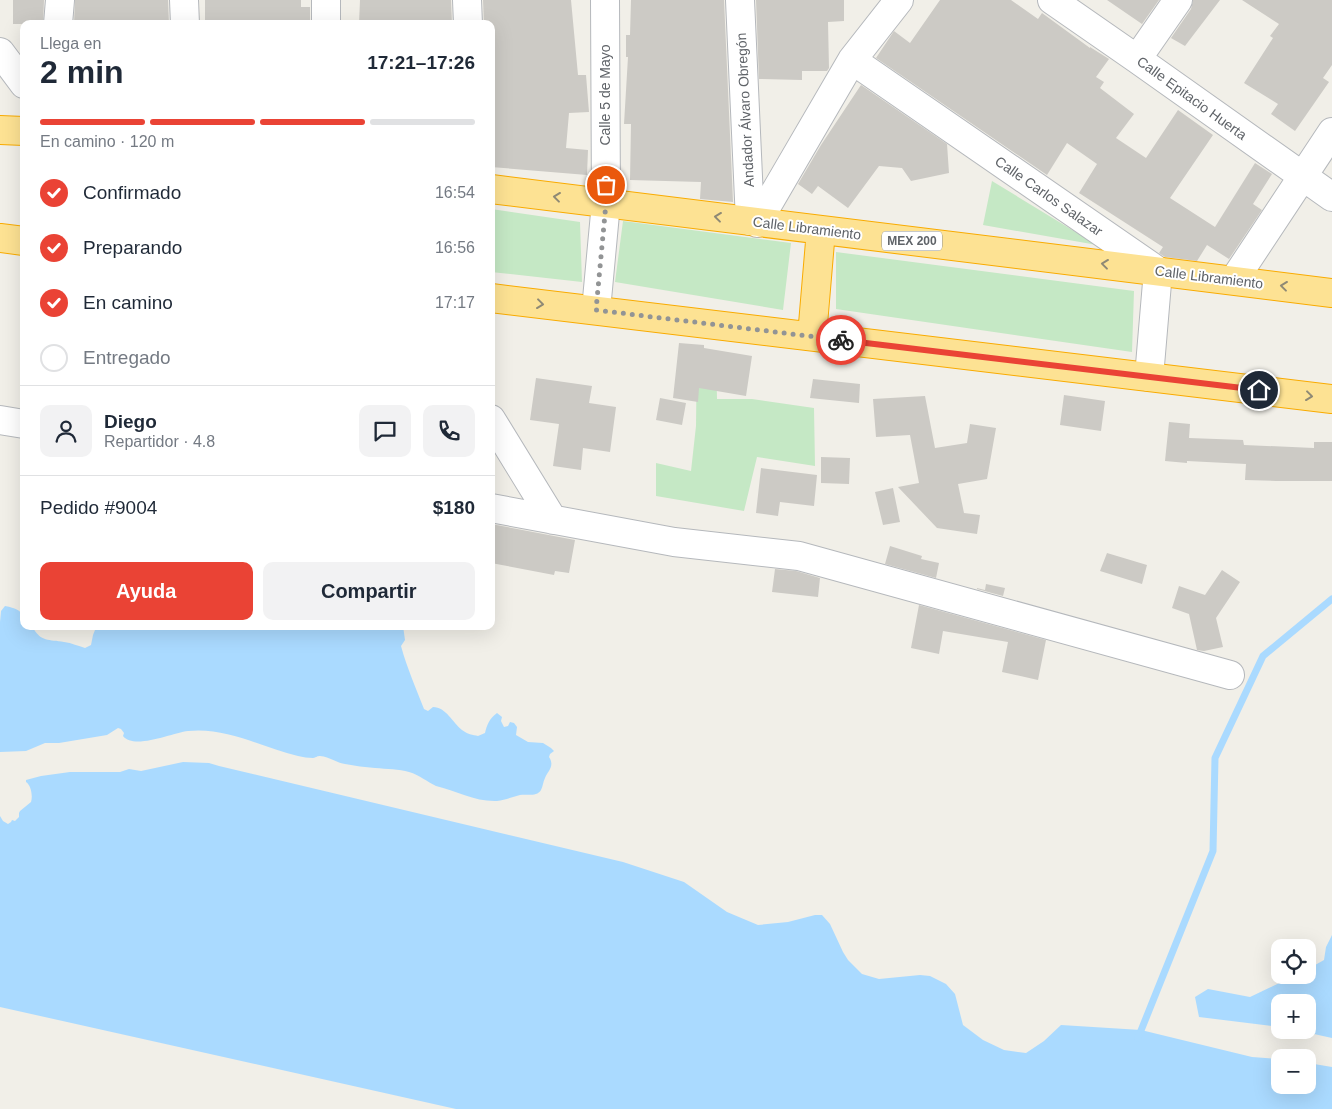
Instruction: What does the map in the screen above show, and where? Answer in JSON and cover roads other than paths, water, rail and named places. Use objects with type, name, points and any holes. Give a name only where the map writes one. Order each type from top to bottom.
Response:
[{"type":"highway","points":[[0,130],[20,131]]},
{"type":"highway","name":"Calle Libramiento","points":[[495,189],[1332,293]]},
{"type":"highway","points":[[812,336],[821,230]]},
{"type":"highway","points":[[0,238],[20,240]]},
{"type":"highway","points":[[495,298],[1332,399]]},
{"type":"street","points":[[58,20],[60,0]]},
{"type":"street","points":[[184,0],[185,20]]},
{"type":"street","points":[[326,0],[326,20]]},
{"type":"street","points":[[467,0],[468,20]]},
{"type":"street","name":"Calle 5 de Mayo","points":[[596,310],[606,203],[604,0]]},
{"type":"street","name":"Andador Álvaro Obregón","points":[[740,0],[754,222]]},
{"type":"street","points":[[754,222],[852,60],[899,0]]},
{"type":"street","name":"Calle Epitacio Huerta","points":[[1052,0],[1332,197]]},
{"type":"street","points":[[1137,59],[1178,0]]},
{"type":"street","points":[[0,52],[20,79]]},
{"type":"street","name":"Calle Carlos Salazar","points":[[852,60],[1158,271]]},
{"type":"street","points":[[1234,280],[1332,132]]},
{"type":"street","points":[[1149,377],[1158,271]]},
{"type":"street","points":[[0,420],[20,423]]},
{"type":"street","points":[[495,426],[553,520]]},
{"type":"street","points":[[495,509],[674,542],[798,556],[1230,675]]},
{"type":"water","points":[[5,606],[20,612],[20,630],[34,630],[42,638],[85,648],[91,645],[95,630],[404,630],[405,640],[401,646],[424,709],[428,711],[433,707],[442,710],[462,730],[478,736],[485,733],[489,722],[497,713],[502,717],[501,721],[504,727],[508,726],[510,722],[514,723],[517,727],[516,735],[528,742],[543,743],[551,748],[554,751],[549,757],[551,766],[541,790],[537,794],[489,801],[436,786],[417,775],[405,771],[349,765],[320,756],[307,758],[216,732],[188,731],[154,740],[136,741],[128,740],[123,736],[124,733],[121,729],[118,728],[107,735],[59,743],[45,743],[26,751],[0,752],[1,611]]},
{"type":"water","points":[[183,762],[209,763],[623,862],[684,882],[727,912],[758,925],[788,922],[822,915],[830,924],[848,960],[862,974],[879,979],[920,975],[930,976],[946,984],[955,994],[963,1025],[983,1040],[1004,1050],[1026,1053],[1044,1041],[1061,1025],[1141,1030],[1252,1057],[1271,1058],[1271,1094],[1316,1094],[1316,1064],[1332,1067],[1332,1109],[456,1109],[0,1007],[0,816],[8,824],[12,820],[15,821],[19,817],[20,811],[31,802],[31,791],[26,780],[70,772],[120,772],[129,769],[141,771]]},
{"type":"water","points":[[1332,935],[1332,1038],[1316,1034],[1316,994],[1271,994],[1271,1026],[1199,1017],[1195,997],[1208,989],[1250,997],[1277,984],[1316,984],[1316,964],[1324,960],[1326,947]]},
{"type":"waterway","points":[[1138,1038],[1213,851],[1215,758],[1263,656],[1332,599]]}]
